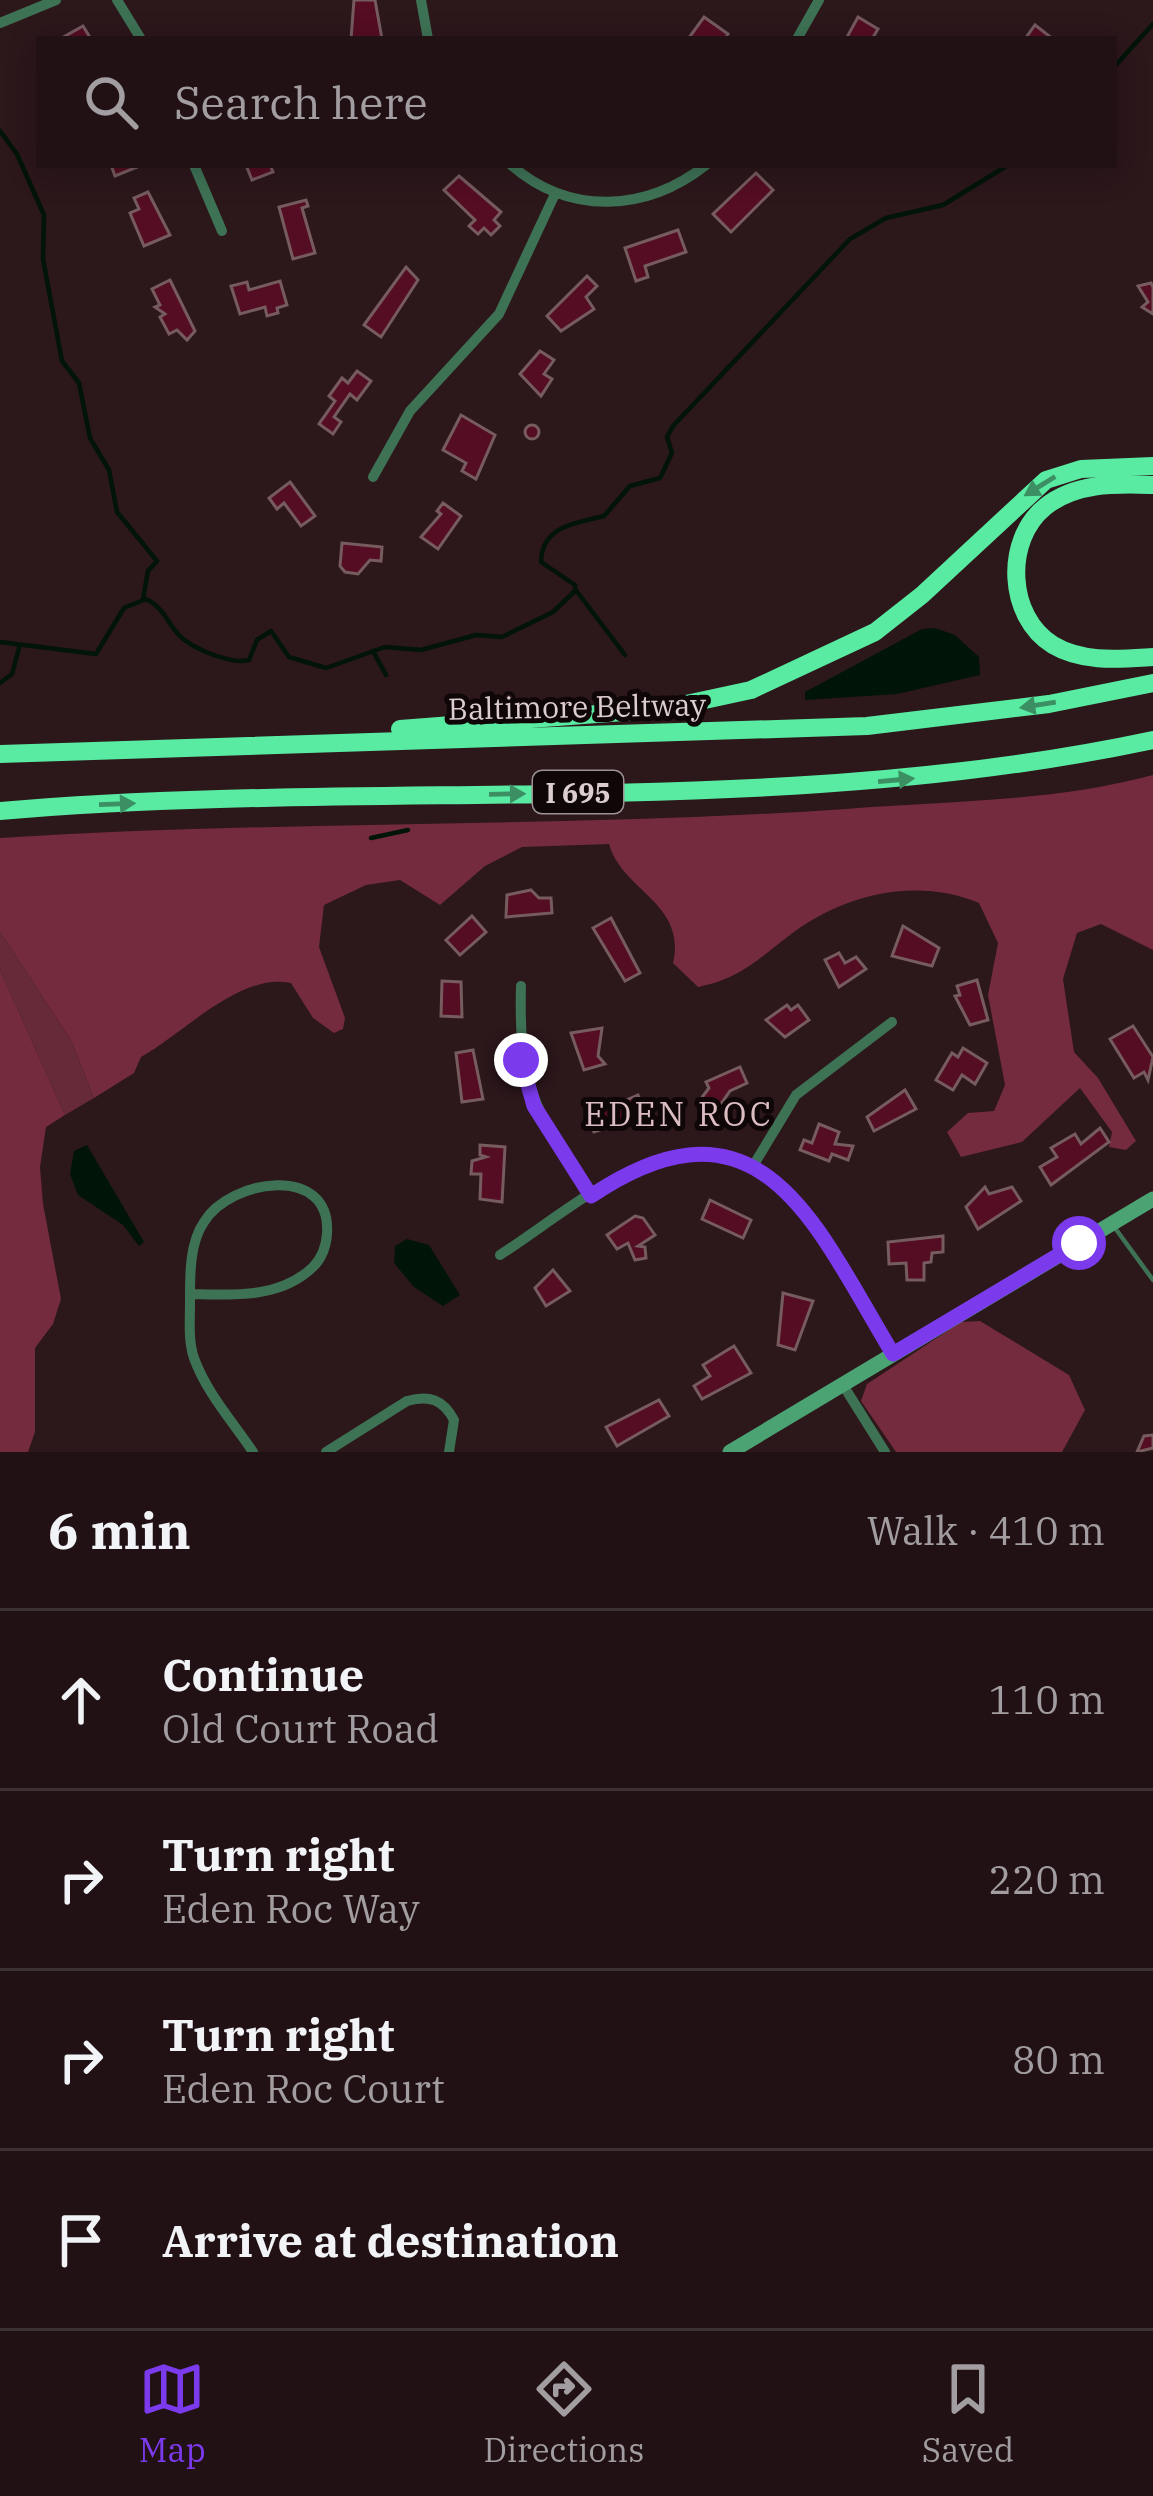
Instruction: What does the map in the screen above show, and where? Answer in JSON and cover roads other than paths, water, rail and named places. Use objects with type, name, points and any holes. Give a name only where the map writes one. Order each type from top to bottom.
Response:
[{"type":"highway","points":[[198,745],[663,709],[751,690],[874,632],[922,596],[1046,480],[1081,469],[1153,466]]},
{"type":"highway","points":[[1153,485],[1113,484],[1059,498],[1033,520],[1016,564],[1019,601],[1039,634],[1054,645],[1083,657],[1153,657]]},
{"type":"highway","name":"Baltimore Beltway","points":[[0,754],[866,726],[980,715],[1153,682]]},
{"type":"highway","name":"I 695","points":[[0,811],[873,782],[1058,760],[1153,740]]},
{"type":"main road","points":[[730,1452],[1153,1199]]},
{"type":"street","points":[[0,23],[56,0]]},
{"type":"street","points":[[117,0],[139,36]]},
{"type":"street","points":[[421,0],[427,36]]},
{"type":"street","points":[[798,36],[820,0]]},
{"type":"street","points":[[195,168],[222,231]]},
{"type":"street","points":[[516,168],[555,194],[631,201],[673,188],[702,168]]},
{"type":"street","points":[[373,477],[410,411],[499,314],[555,194]]},
{"type":"street","points":[[521,986],[526,1083],[546,1127],[591,1196]]},
{"type":"street","points":[[753,1166],[796,1095],[892,1022]]},
{"type":"street","points":[[500,1255],[626,1173],[665,1157],[706,1154],[753,1166],[802,1208],[893,1354]]},
{"type":"street","points":[[190,1294],[271,1291],[314,1267],[323,1255],[328,1224],[315,1198],[293,1186],[272,1184],[220,1203],[197,1236],[190,1294],[194,1358],[253,1452]]},
{"type":"street","points":[[843,1385],[885,1452]]},
{"type":"street","points":[[326,1452],[423,1396],[440,1401],[454,1420],[449,1452]]},
{"type":"lane","points":[[1112,1223],[1153,1280]]},
{"type":"waterway","points":[[1117,64],[1153,24]]},
{"type":"waterway","points":[[0,131],[17,154],[44,215],[43,259],[62,361],[79,383],[90,438],[109,470],[117,512],[157,561],[148,571],[143,599]]},
{"type":"waterway","points":[[0,642],[96,654],[124,608],[146,599],[185,640],[232,660],[249,660],[257,640],[271,631],[289,657],[326,668],[385,647],[421,650],[476,635],[502,637],[553,612],[575,591],[575,585],[541,562],[547,540],[572,524],[604,516],[630,486],[660,478],[672,453],[667,437],[673,426],[850,239],[886,218],[943,205],[1003,168]]},
{"type":"waterway","points":[[575,589],[625,655]]},
{"type":"waterway","points":[[0,683],[12,674],[19,648]]},
{"type":"waterway","points":[[373,651],[386,675]]},
{"type":"waterway","points":[[371,838],[408,830]]},
{"type":"district","name":"EDEN ROC","points":[[679,1113]]}]
